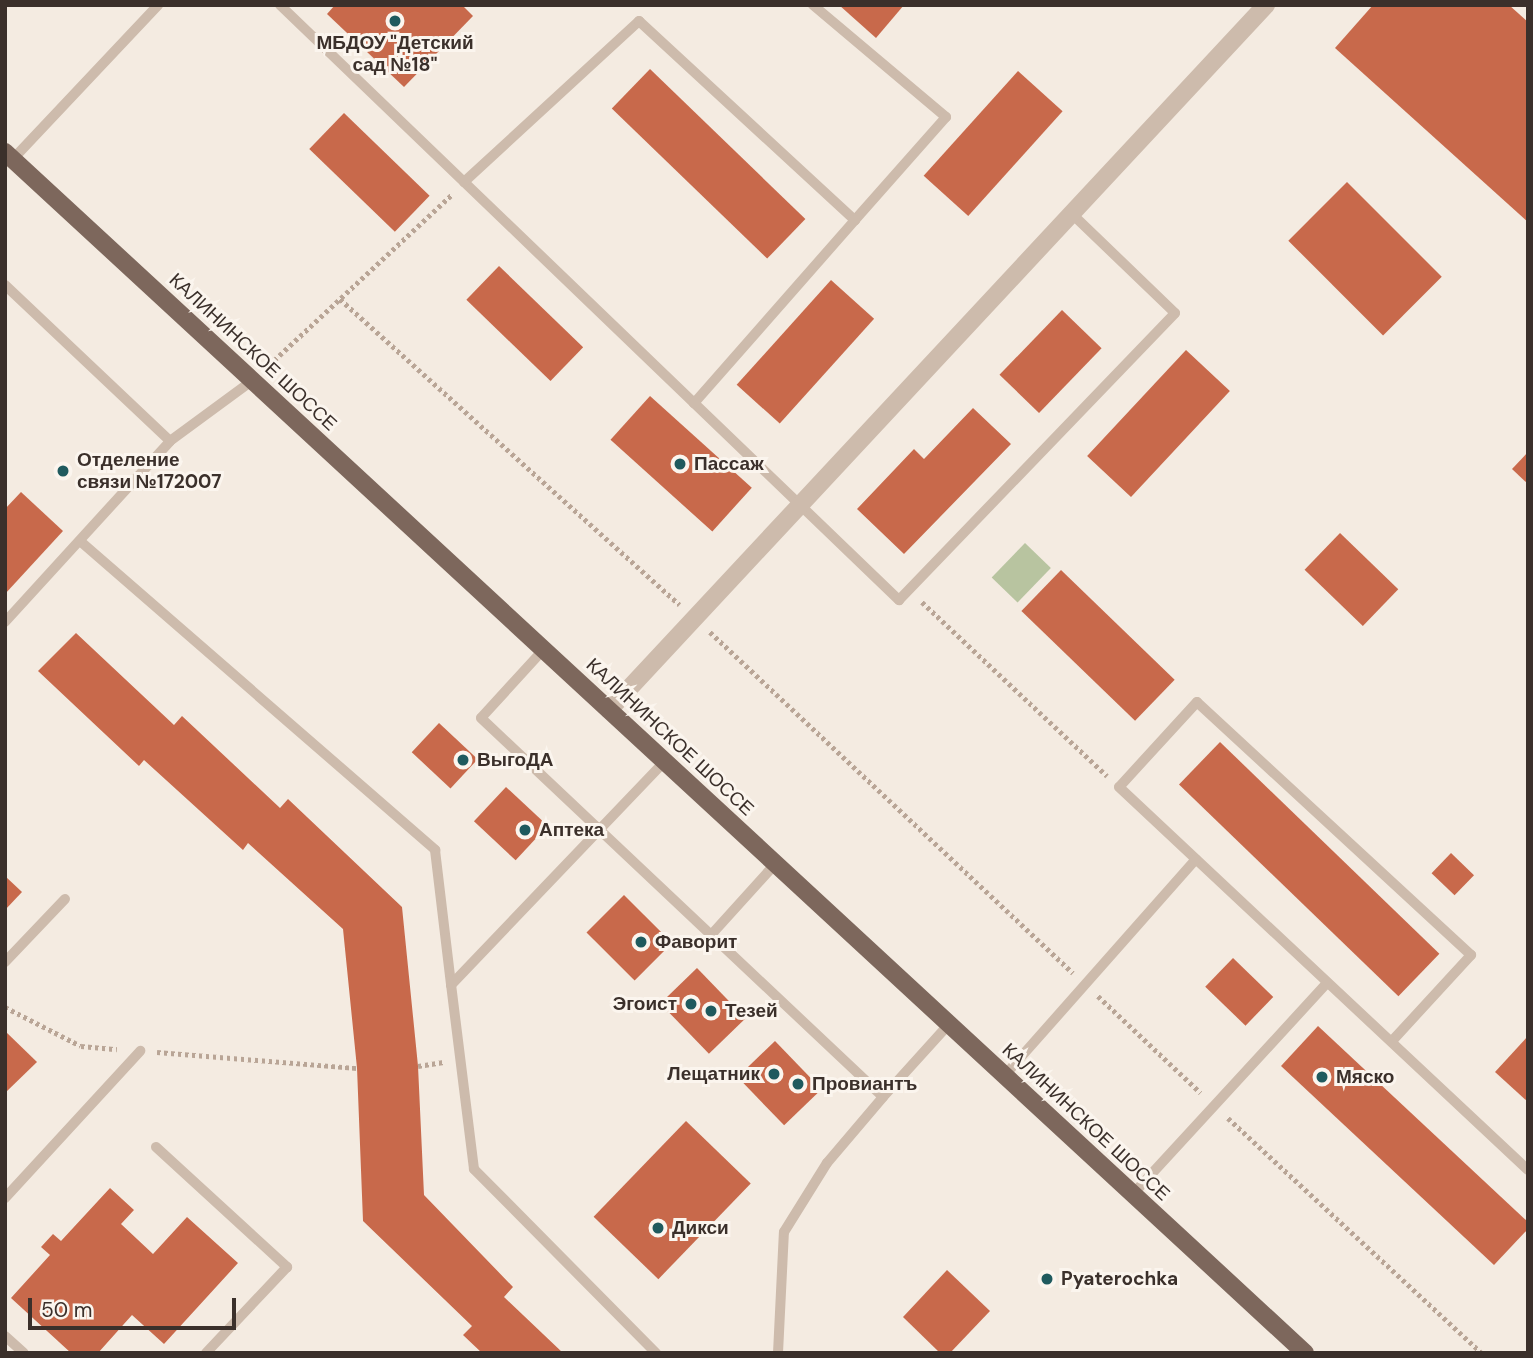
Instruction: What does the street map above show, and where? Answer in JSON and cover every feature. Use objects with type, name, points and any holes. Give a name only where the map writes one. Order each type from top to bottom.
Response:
[{"type":"main road","name":"КАЛИНИНСКОЕ ШОССЕ","points":[[9,155],[1305,1353]]},
{"type":"street","points":[[609,710],[1266,5]]},
{"type":"lane","points":[[9,155],[158,5]]},
{"type":"lane","points":[[280,5],[899,600],[1175,313],[1072,214]]},
{"type":"lane","points":[[694,403],[946,117],[813,5]]},
{"type":"lane","points":[[464,183],[639,21],[855,220]]},
{"type":"lane","points":[[5,285],[170,441]]},
{"type":"lane","points":[[5,622],[170,441],[253,380]]},
{"type":"lane","points":[[80,541],[435,850],[474,1169],[656,1353]]},
{"type":"lane","points":[[544,649],[481,718],[883,1097]]},
{"type":"lane","points":[[1392,1041],[1471,955],[1197,702],[1119,787],[1528,1170]]},
{"type":"lane","points":[[452,985],[665,761]]},
{"type":"lane","points":[[1005,1075],[1196,859]]},
{"type":"lane","points":[[710,935],[776,863]]},
{"type":"lane","points":[[5,962],[65,899]]},
{"type":"lane","points":[[1133,1194],[1327,983]]},
{"type":"lane","points":[[778,1353],[785,1232],[827,1163],[949,1024]]},
{"type":"lane","points":[[5,1198],[141,1051]]},
{"type":"lane","points":[[156,1147],[287,1267],[206,1353]]},
{"type":"lane","points":[[5,1336],[24,1353]]},
{"type":"path","points":[[253,380],[464,183]]},
{"type":"path","points":[[340,299],[695,618],[1214,1106],[1482,1353]]},
{"type":"path","points":[[908,589],[1119,787]]},
{"type":"path","points":[[5,1007],[81,1046],[357,1068]]},
{"type":"green space","points":[[1025,543],[1051,568],[1018,603],[992,578]]},
{"type":"building","points":[[335,5],[462,5],[473,16],[404,87],[327,14]]},
{"type":"building","points":[[839,5],[904,5],[876,38]]},
{"type":"building","points":[[1373,5],[1509,5],[1528,22],[1528,222],[1335,48]]},
{"type":"building","points":[[650,69],[805,219],[767,259],[612,109]]},
{"type":"building","points":[[1018,71],[1063,111],[968,216],[924,176]]},
{"type":"building","points":[[344,113],[430,196],[395,232],[309,149]]},
{"type":"building","points":[[1347,182],[1442,277],[1383,335],[1288,241]]},
{"type":"building","points":[[499,266],[583,347],[551,381],[466,300]]},
{"type":"building","points":[[831,280],[874,319],[780,424],[737,385]]},
{"type":"building","points":[[1062,310],[1102,348],[1039,413],[999,375]]},
{"type":"building","points":[[1186,350],[1230,391],[1131,497],[1087,456]]},
{"type":"building","name":"Пассаж","points":[[650,396],[752,488],[712,532],[611,440]]},
{"type":"building","points":[[973,408],[1011,444],[904,554],[857,509],[914,449],[924,459]]},
{"type":"building","points":[[1528,452],[1528,484],[1512,469]]},
{"type":"building","points":[[21,492],[63,531],[5,594],[5,509]]},
{"type":"building","points":[[1340,533],[1398,589],[1363,626],[1305,570]]},
{"type":"building","points":[[1061,570],[1175,680],[1135,721],[1021,611]]},
{"type":"building","points":[[76,633],[174,725],[182,716],[280,808],[288,799],[402,907],[418,1066],[424,1195],[513,1287],[504,1297],[563,1353],[482,1353],[463,1335],[472,1326],[363,1221],[357,1068],[343,929],[248,843],[243,850],[144,760],[139,766],[38,671]]},
{"type":"building","points":[[439,723],[478,759],[450,788],[412,752]]},
{"type":"building","points":[[1220,742],[1439,954],[1398,996],[1179,784]]},
{"type":"building","points":[[506,787],[548,826],[516,860],[474,821]]},
{"type":"building","points":[[1451,853],[1474,875],[1455,895],[1432,873]]},
{"type":"building","points":[[5,876],[22,892],[5,910]]},
{"type":"building","points":[[624,895],[672,943],[635,981],[587,932]]},
{"type":"building","points":[[1233,958],[1273,997],[1245,1026],[1205,987]]},
{"type":"building","points":[[697,968],[746,1018],[709,1054],[660,1003]]},
{"type":"building","points":[[1318,1026],[1528,1222],[1528,1229],[1494,1265],[1281,1066]]},
{"type":"building","points":[[5,1031],[37,1062],[5,1093]]},
{"type":"building","points":[[1528,1036],[1528,1102],[1495,1072]]},
{"type":"building","points":[[775,1041],[822,1089],[784,1125],[738,1077]]},
{"type":"building","points":[[686,1121],[751,1184],[658,1279],[594,1217]]},
{"type":"building","points":[[110,1188],[134,1210],[121,1224],[153,1254],[187,1217],[238,1263],[164,1344],[132,1315],[98,1353],[71,1353],[11,1298],[50,1255],[41,1247],[53,1234],[61,1241]]},
{"type":"building","points":[[947,1270],[990,1311],[950,1353],[940,1353],[903,1317]]},
{"type":"place","name":"МБДОУ \"Детский сад №18\"","points":[[395,21]]},
{"type":"place","name":"Пассаж","points":[[680,464]]},
{"type":"place","name":"Отделение связи №172007","points":[[63,471]]},
{"type":"place","name":"ВыгоДА","points":[[463,760]]},
{"type":"place","name":"Аптека","points":[[525,830]]},
{"type":"place","name":"Фаворит","points":[[641,942]]},
{"type":"place","name":"Эгоист","points":[[691,1004]]},
{"type":"place","name":"Тезей","points":[[711,1011]]},
{"type":"place","name":"Лещатник","points":[[774,1074]]},
{"type":"place","name":"Мяско","points":[[1322,1077]]},
{"type":"place","name":"Провиантъ","points":[[798,1084]]},
{"type":"place","name":"Дикси","points":[[658,1228]]},
{"type":"place","name":"Pyaterochka","points":[[1047,1279]]}]
